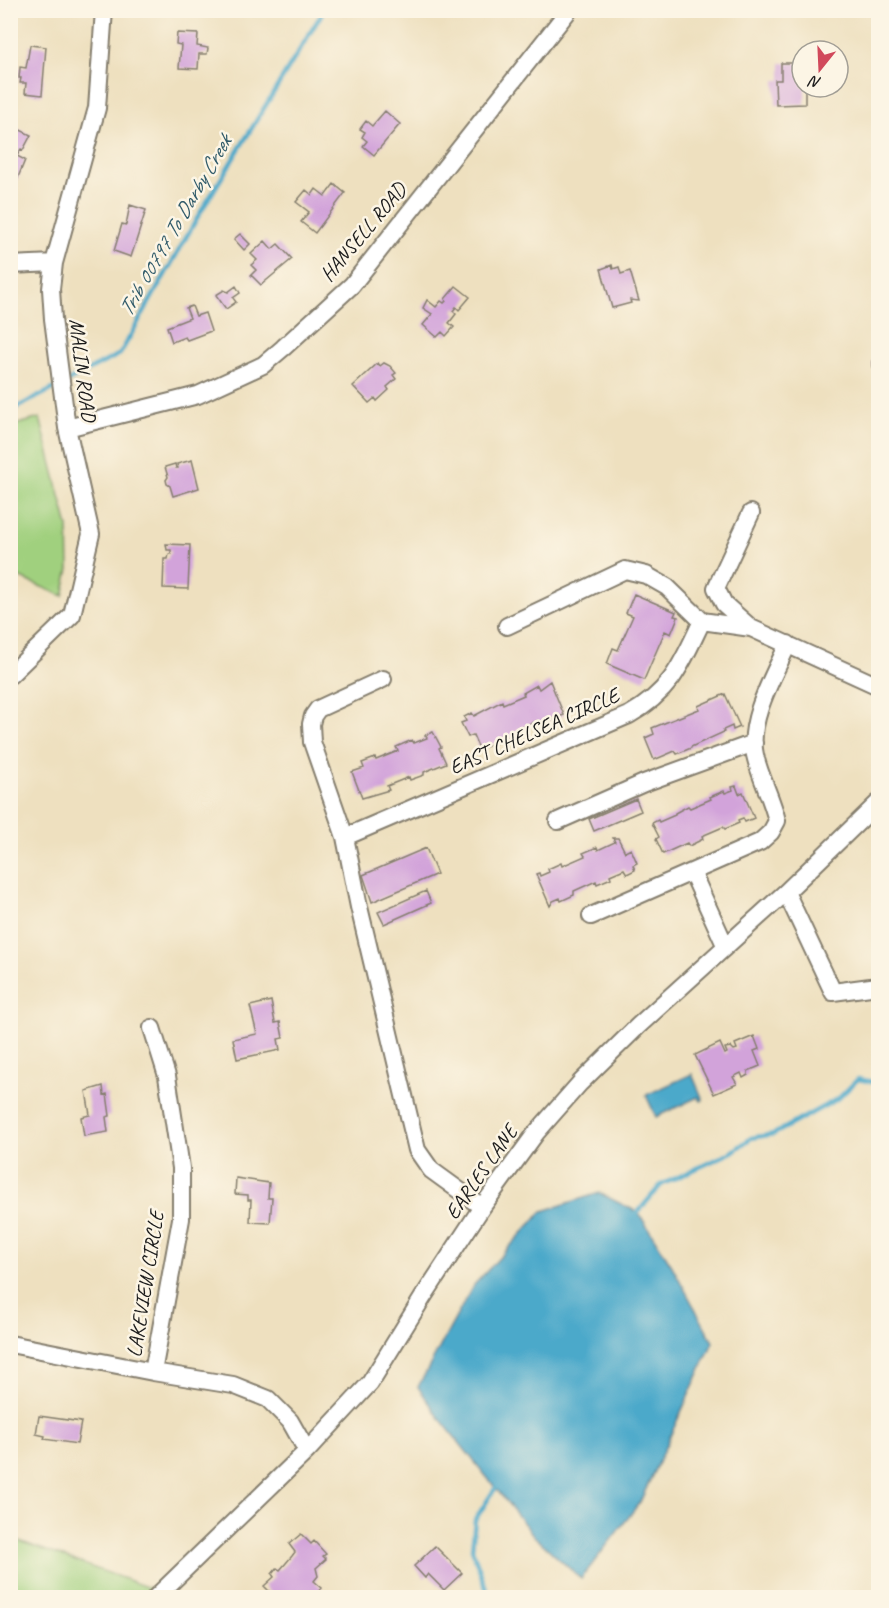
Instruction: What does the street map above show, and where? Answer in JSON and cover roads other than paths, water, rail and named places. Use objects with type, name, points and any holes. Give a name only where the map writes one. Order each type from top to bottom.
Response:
[{"type":"street","name":"MALIN ROAD","points":[[10,675],[72,615],[91,534],[67,428],[51,289],[54,263],[97,108],[104,10]]},
{"type":"street","name":"HANSELL ROAD","points":[[67,428],[198,395],[263,365],[352,285],[569,10]]},
{"type":"street","points":[[10,265],[54,263]]},
{"type":"street","points":[[751,513],[716,588],[724,604],[751,628]]},
{"type":"street","points":[[507,626],[625,570],[646,575],[667,587],[702,621],[751,628],[879,686]]},
{"type":"street","name":"EAST CHELSEA CIRCLE","points":[[345,837],[648,705],[660,694],[678,669],[702,621]]},
{"type":"street","points":[[591,916],[760,842],[771,832],[777,821],[774,805],[755,755],[755,725],[760,707],[788,644]]},
{"type":"street","points":[[383,679],[318,710],[313,716],[312,742],[345,837],[359,907],[417,1150],[430,1170],[482,1207]]},
{"type":"street","points":[[558,821],[644,783],[754,743]]},
{"type":"street","name":"EARLES LANE","points":[[155,1598],[307,1452],[370,1383],[482,1207],[536,1133],[580,1083],[638,1026],[786,892],[879,803]]},
{"type":"street","points":[[692,872],[725,945]]},
{"type":"street","points":[[786,892],[833,992],[879,986]]},
{"type":"street","name":"LAKEVIEW CIRCLE","points":[[152,1028],[167,1076],[182,1168],[181,1219],[153,1372]]},
{"type":"street","points":[[10,1344],[233,1385],[268,1399],[290,1421],[307,1452]]},
{"type":"water","points":[[692,1074],[703,1100],[701,1101],[698,1097],[656,1117],[646,1095]]},
{"type":"water","points":[[599,1193],[638,1212],[672,1266],[713,1342],[640,1502],[581,1579],[534,1536],[441,1420],[418,1387],[473,1286],[543,1211]]},
{"type":"waterway","name":"Trib 00797 To Darby Creek","points":[[64,383],[120,354],[200,213],[324,10]]},
{"type":"waterway","name":"Trib 00797 To Darby Creek","points":[[10,411],[57,387]]},
{"type":"waterway","points":[[638,1212],[661,1185],[732,1152],[751,1138],[774,1134],[839,1098],[858,1079],[878,1083]]},
{"type":"waterway","points":[[487,1598],[488,1594],[472,1549],[475,1520],[496,1487]]}]
